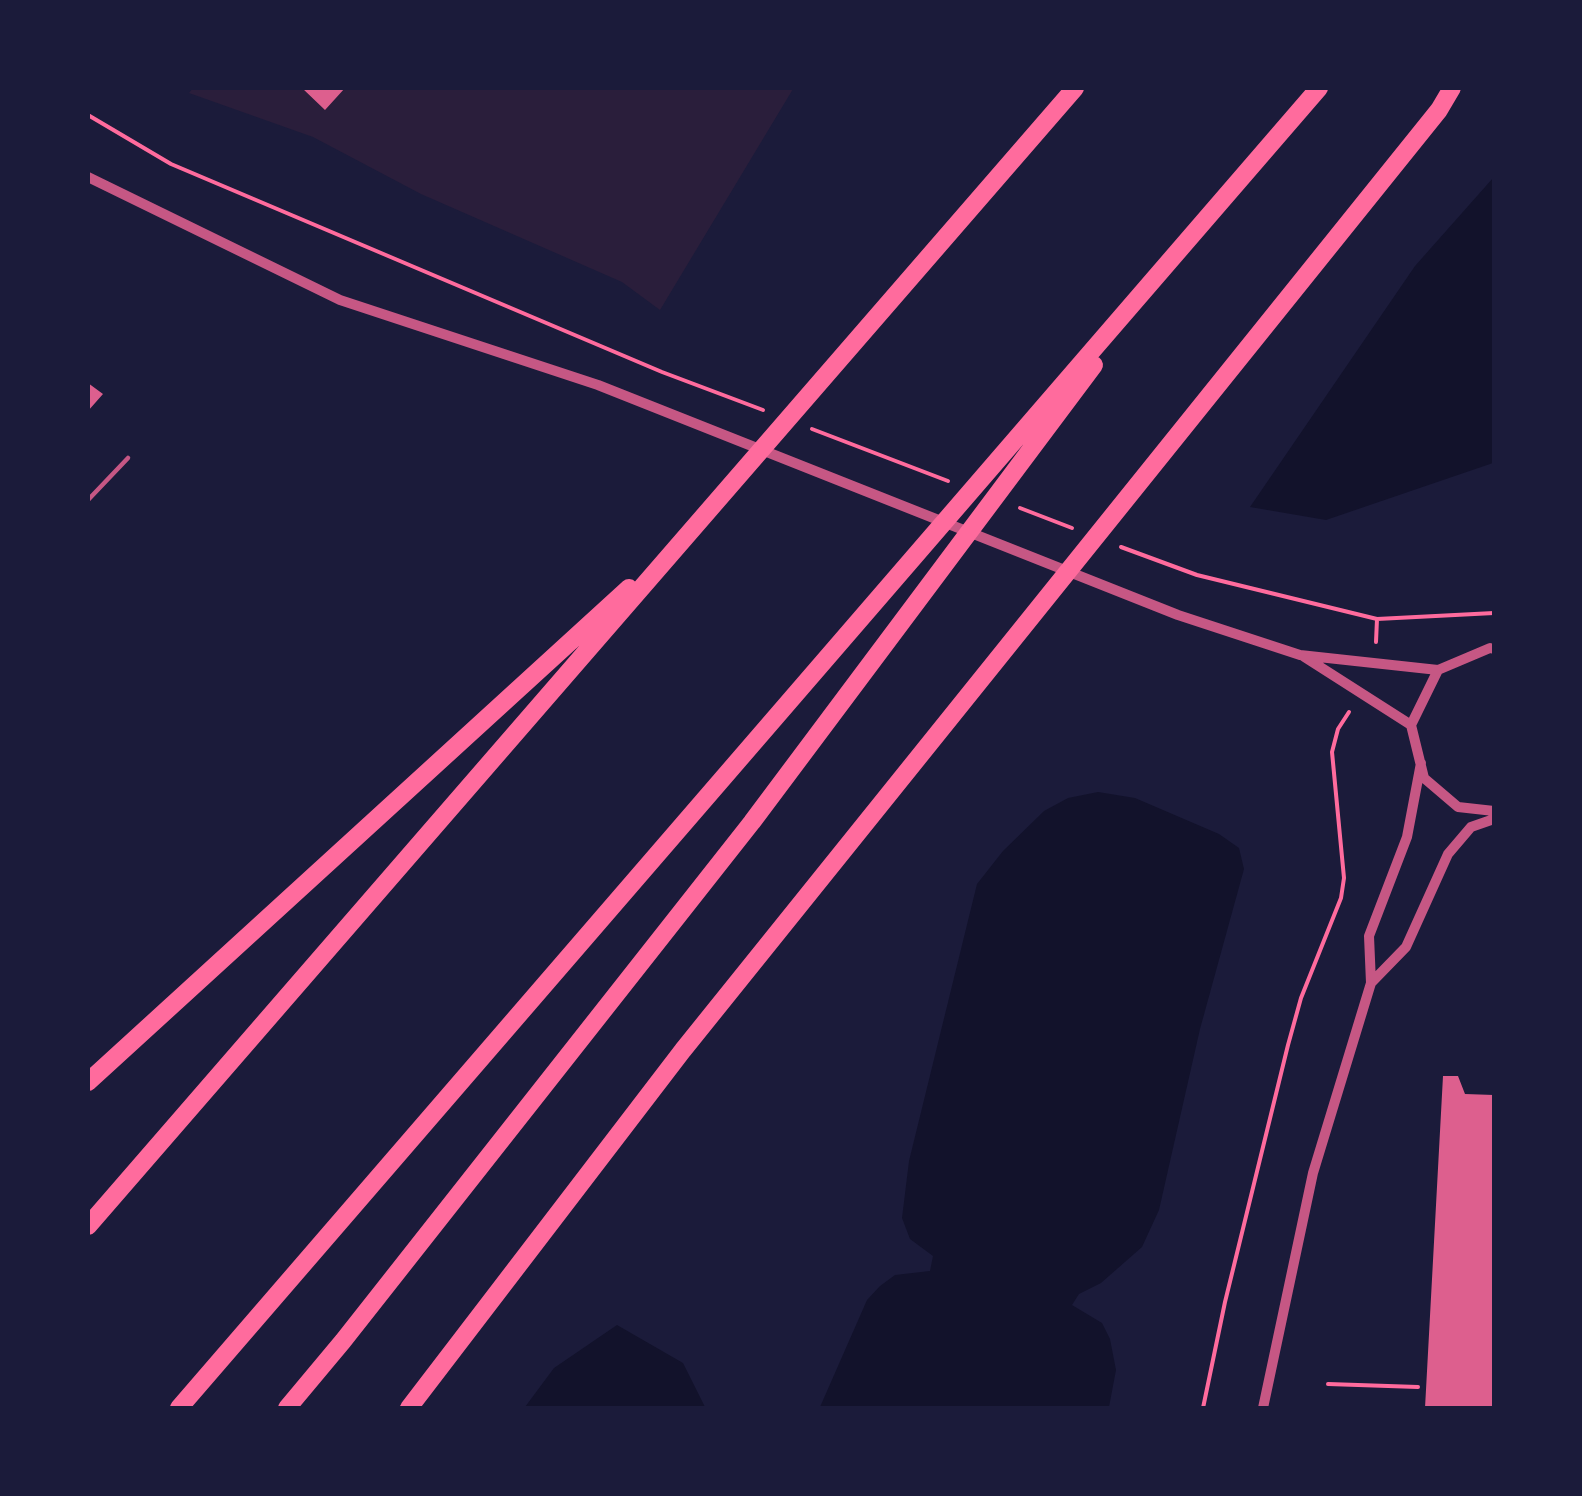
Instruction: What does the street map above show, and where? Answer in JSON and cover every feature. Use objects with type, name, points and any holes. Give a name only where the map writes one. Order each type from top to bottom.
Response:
[{"type":"highway","points":[[88,1226],[1075,88]]},
{"type":"highway","points":[[179,1407],[1319,88]]},
{"type":"highway","points":[[409,1407],[683,1050],[1438,110],[1452,88]]},
{"type":"highway","points":[[287,1407],[343,1341],[753,822],[1187,241]]},
{"type":"highway","points":[[88,1082],[692,530]]},
{"type":"street","points":[[88,177],[340,300],[598,385],[1179,615],[1300,655],[1438,670],[1490,648],[1494,649]]},
{"type":"street","points":[[1300,655],[1411,725]]},
{"type":"street","points":[[1438,670],[1411,725],[1424,778],[1458,807],[1494,811]]},
{"type":"street","points":[[1263,1407],[1313,1173],[1371,983],[1369,936],[1407,837],[1421,764]]},
{"type":"street","points":[[1371,983],[1406,947],[1448,854],[1471,827],[1494,819]]},
{"type":"lane","points":[[88,500],[128,458]]},
{"type":"path","points":[[88,115],[171,164],[662,372],[774,414]]},
{"type":"path","points":[[807,427],[952,482]]},
{"type":"path","points":[[1019,508],[1074,529]]},
{"type":"path","points":[[1119,546],[1197,576],[1377,619],[1494,613]]},
{"type":"path","points":[[1376,663],[1377,619]]},
{"type":"path","points":[[1203,1407],[1225,1302],[1288,1045],[1301,998],[1341,897],[1344,878],[1332,752],[1338,729],[1361,693]]},
{"type":"path","points":[[1329,1384],[1418,1387]]},
{"type":"shaded area","points":[[193,88],[793,89],[660,310],[622,282],[421,194],[313,137],[189,93]]},
{"type":"shaded area","points":[[1493,178],[1493,463],[1326,520],[1250,507],[1415,266]]},
{"type":"shaded area","points":[[1098,792],[1135,798],[1219,834],[1239,848],[1244,869],[1200,1029],[1159,1210],[1142,1247],[1101,1283],[1079,1294],[1072,1305],[1102,1323],[1110,1339],[1116,1370],[1109,1407],[820,1407],[867,1300],[895,1275],[930,1271],[933,1256],[910,1239],[902,1218],[909,1161],[977,884],[1003,851],[1044,811],[1068,798]]},
{"type":"shaded area","points":[[617,1325],[683,1363],[705,1407],[525,1407],[554,1368]]},
{"type":"building","points":[[302,88],[345,88],[325,110]]},
{"type":"building","points":[[88,383],[103,394],[88,411]]},
{"type":"building","points":[[1443,1076],[1458,1076],[1465,1094],[1494,1095],[1494,1408],[1425,1408]]}]
